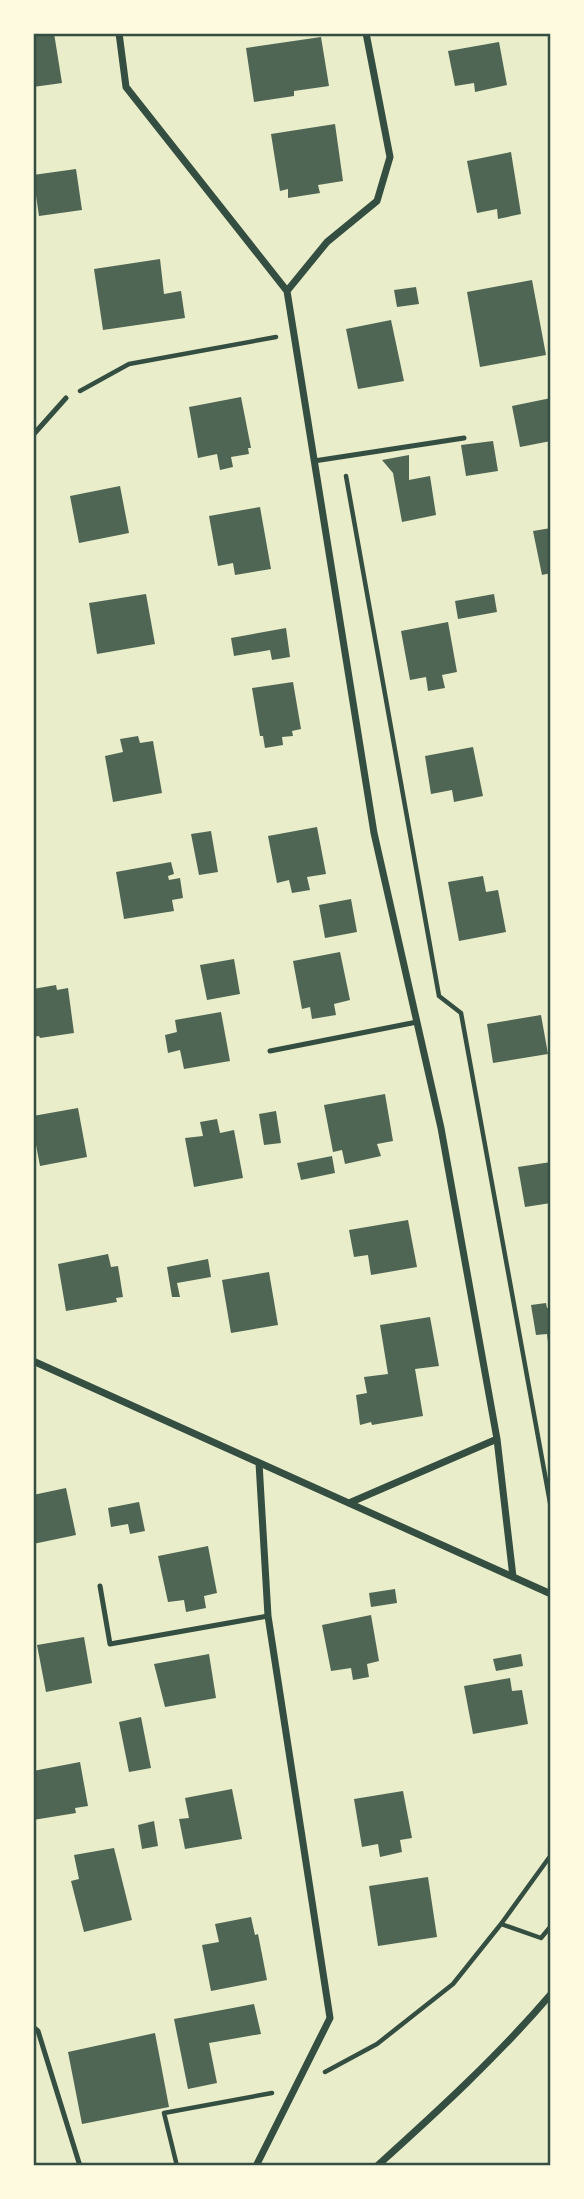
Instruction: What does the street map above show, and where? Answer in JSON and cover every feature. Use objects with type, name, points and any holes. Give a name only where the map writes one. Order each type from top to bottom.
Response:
[{"type":"street","points":[[119,33],[126,87],[287,291],[374,834],[441,1128],[496,1439],[513,1577]]},
{"type":"street","points":[[287,291],[327,242],[377,201],[390,157],[366,33]]},
{"type":"street","points":[[33,1361],[551,1594]]},
{"type":"street","points":[[349,1503],[496,1439]]},
{"type":"street","points":[[256,2166],[330,2018],[268,1616],[259,1463]]},
{"type":"street","points":[[377,2166],[430,2119],[518,2033],[551,1994]]},
{"type":"lane","points":[[33,435],[66,398]]},
{"type":"lane","points":[[314,461],[464,438]]},
{"type":"lane","points":[[270,1051],[417,1022]]},
{"type":"lane","points":[[100,1587],[110,1644],[268,1616]]},
{"type":"lane","points":[[33,2027],[38,2031],[79,2166]]},
{"type":"path","points":[[66,398],[129,364],[294,334]]},
{"type":"path","points":[[342,457],[439,996],[461,1013],[551,1508]]},
{"type":"path","points":[[177,2166],[164,2113],[295,2088],[377,2044],[453,1984],[551,1855]]},
{"type":"path","points":[[501,1924],[541,1938],[551,1926]]},
{"type":"building","points":[[33,33],[54,33],[62,83],[33,87]]},
{"type":"building","points":[[321,37],[329,86],[294,91],[294,96],[254,102],[246,48]]},
{"type":"building","points":[[499,42],[507,85],[475,92],[474,83],[455,86],[448,51]]},
{"type":"building","points":[[335,124],[343,181],[318,185],[320,193],[288,198],[288,189],[280,191],[271,134]]},
{"type":"building","points":[[511,152],[521,214],[498,219],[497,209],[477,213],[467,161]]},
{"type":"building","points":[[76,169],[82,210],[39,216],[33,175]]},
{"type":"building","points":[[160,259],[164,294],[181,291],[185,318],[103,330],[94,269]]},
{"type":"building","points":[[532,280],[546,355],[480,367],[467,292]]},
{"type":"building","points":[[416,287],[419,304],[397,307],[394,290]]},
{"type":"building","points":[[391,320],[404,381],[358,389],[346,329]]},
{"type":"building","points":[[241,397],[251,448],[248,448],[249,454],[231,457],[233,467],[220,470],[217,454],[198,458],[189,407]]},
{"type":"building","points":[[551,398],[551,441],[520,447],[512,406]]},
{"type":"building","points":[[493,441],[498,471],[466,476],[461,445]]},
{"type":"building","points":[[409,455],[409,480],[430,476],[436,515],[402,522],[393,473],[382,460]]},
{"type":"building","points":[[120,486],[129,533],[79,543],[70,496]]},
{"type":"building","points":[[260,507],[271,569],[235,575],[233,563],[218,566],[209,516]]},
{"type":"building","points":[[551,528],[551,573],[542,575],[533,531]]},
{"type":"building","points":[[146,594],[155,644],[97,654],[89,603]]},
{"type":"building","points":[[494,594],[497,612],[458,619],[455,601]]},
{"type":"building","points":[[448,622],[457,672],[442,675],[445,688],[428,691],[426,677],[410,680],[401,631]]},
{"type":"building","points":[[286,628],[290,657],[272,660],[270,650],[234,656],[231,638]]},
{"type":"building","points":[[293,682],[301,729],[292,731],[293,736],[282,737],[283,745],[265,748],[263,736],[260,736],[252,688]]},
{"type":"building","points":[[138,736],[140,743],[153,741],[162,793],[113,802],[105,756],[123,752],[120,739]]},
{"type":"building","points":[[473,747],[483,796],[454,802],[452,790],[431,794],[425,756]]},
{"type":"building","points":[[317,827],[326,874],[307,877],[310,890],[292,893],[289,880],[277,883],[268,836]]},
{"type":"building","points":[[211,831],[218,872],[199,875],[191,834]]},
{"type":"building","points":[[171,862],[174,874],[168,876],[169,880],[180,878],[183,898],[172,900],[174,911],[124,919],[116,872]]},
{"type":"building","points":[[483,876],[486,892],[498,890],[506,932],[459,941],[448,882]]},
{"type":"building","points":[[351,899],[357,932],[325,938],[319,905]]},
{"type":"building","points":[[340,952],[350,1000],[334,1004],[336,1015],[312,1019],[310,1007],[302,1009],[293,961]]},
{"type":"building","points":[[234,959],[240,994],[207,1000],[200,965]]},
{"type":"building","points":[[56,985],[57,990],[68,988],[74,1033],[33,1037],[33,989]]},
{"type":"building","points":[[221,1012],[230,1061],[184,1069],[180,1050],[168,1053],[165,1035],[177,1032],[175,1020]]},
{"type":"building","points":[[541,1015],[548,1054],[493,1063],[487,1024]]},
{"type":"building","points":[[385,1094],[393,1141],[377,1144],[381,1156],[345,1164],[342,1150],[333,1152],[324,1105]]},
{"type":"building","points":[[78,1108],[87,1157],[40,1166],[33,1116]]},
{"type":"building","points":[[276,1111],[281,1143],[264,1145],[259,1114]]},
{"type":"building","points":[[217,1119],[220,1133],[234,1130],[243,1178],[194,1187],[185,1138],[203,1136],[200,1122]]},
{"type":"building","points":[[332,1156],[335,1173],[301,1180],[297,1163]]},
{"type":"building","points":[[551,1162],[551,1203],[525,1207],[518,1167]]},
{"type":"building","points":[[408,1220],[417,1267],[371,1275],[368,1255],[354,1257],[349,1230]]},
{"type":"building","points":[[108,1254],[111,1267],[118,1266],[123,1297],[116,1298],[117,1302],[66,1311],[58,1264]]},
{"type":"building","points":[[208,1259],[211,1277],[177,1283],[180,1297],[172,1297],[167,1267]]},
{"type":"building","points":[[269,1272],[278,1325],[231,1333],[222,1280]]},
{"type":"building","points":[[546,1303],[547,1308],[551,1307],[549,1350],[547,1334],[536,1335],[531,1305]]},
{"type":"building","points":[[430,1317],[439,1366],[415,1369],[423,1416],[360,1425],[356,1395],[367,1393],[364,1377],[388,1374],[380,1325]]},
{"type":"building","points":[[66,1488],[76,1535],[33,1544],[33,1495]]},
{"type":"building","points":[[139,1502],[145,1531],[130,1534],[128,1524],[111,1527],[108,1508]]},
{"type":"building","points":[[208,1546],[217,1593],[204,1596],[206,1608],[186,1612],[184,1600],[168,1602],[158,1556]]},
{"type":"building","points":[[395,1589],[397,1603],[371,1607],[369,1593]]},
{"type":"building","points":[[371,1615],[379,1661],[367,1664],[369,1677],[353,1680],[351,1668],[331,1671],[322,1625]]},
{"type":"building","points":[[84,1637],[92,1683],[46,1692],[37,1645]]},
{"type":"building","points":[[209,1654],[216,1698],[165,1707],[154,1664]]},
{"type":"building","points":[[521,1654],[523,1666],[496,1671],[493,1659]]},
{"type":"building","points":[[510,1678],[512,1691],[522,1690],[528,1724],[473,1734],[464,1686]]},
{"type":"building","points":[[141,1717],[151,1768],[129,1772],[119,1722]]},
{"type":"building","points":[[80,1762],[88,1806],[75,1808],[76,1813],[33,1820],[33,1771]]},
{"type":"building","points":[[232,1789],[242,1839],[185,1849],[179,1819],[189,1818],[185,1798]]},
{"type":"building","points":[[403,1791],[412,1838],[400,1840],[402,1852],[380,1857],[378,1844],[362,1847],[354,1799]]},
{"type":"building","points":[[154,1821],[158,1846],[142,1849],[138,1825]]},
{"type":"building","points":[[114,1848],[132,1920],[84,1932],[71,1881],[79,1879],[74,1855]]},
{"type":"building","points":[[428,1877],[437,1937],[378,1946],[369,1886]]},
{"type":"building","points":[[251,1917],[255,1935],[258,1934],[267,1980],[211,1991],[202,1945],[219,1942],[215,1924]]},
{"type":"building","points":[[254,2004],[261,2034],[209,2043],[217,2083],[188,2089],[174,2019]]},
{"type":"building","points":[[155,2033],[169,2107],[82,2124],[68,2052]]}]
